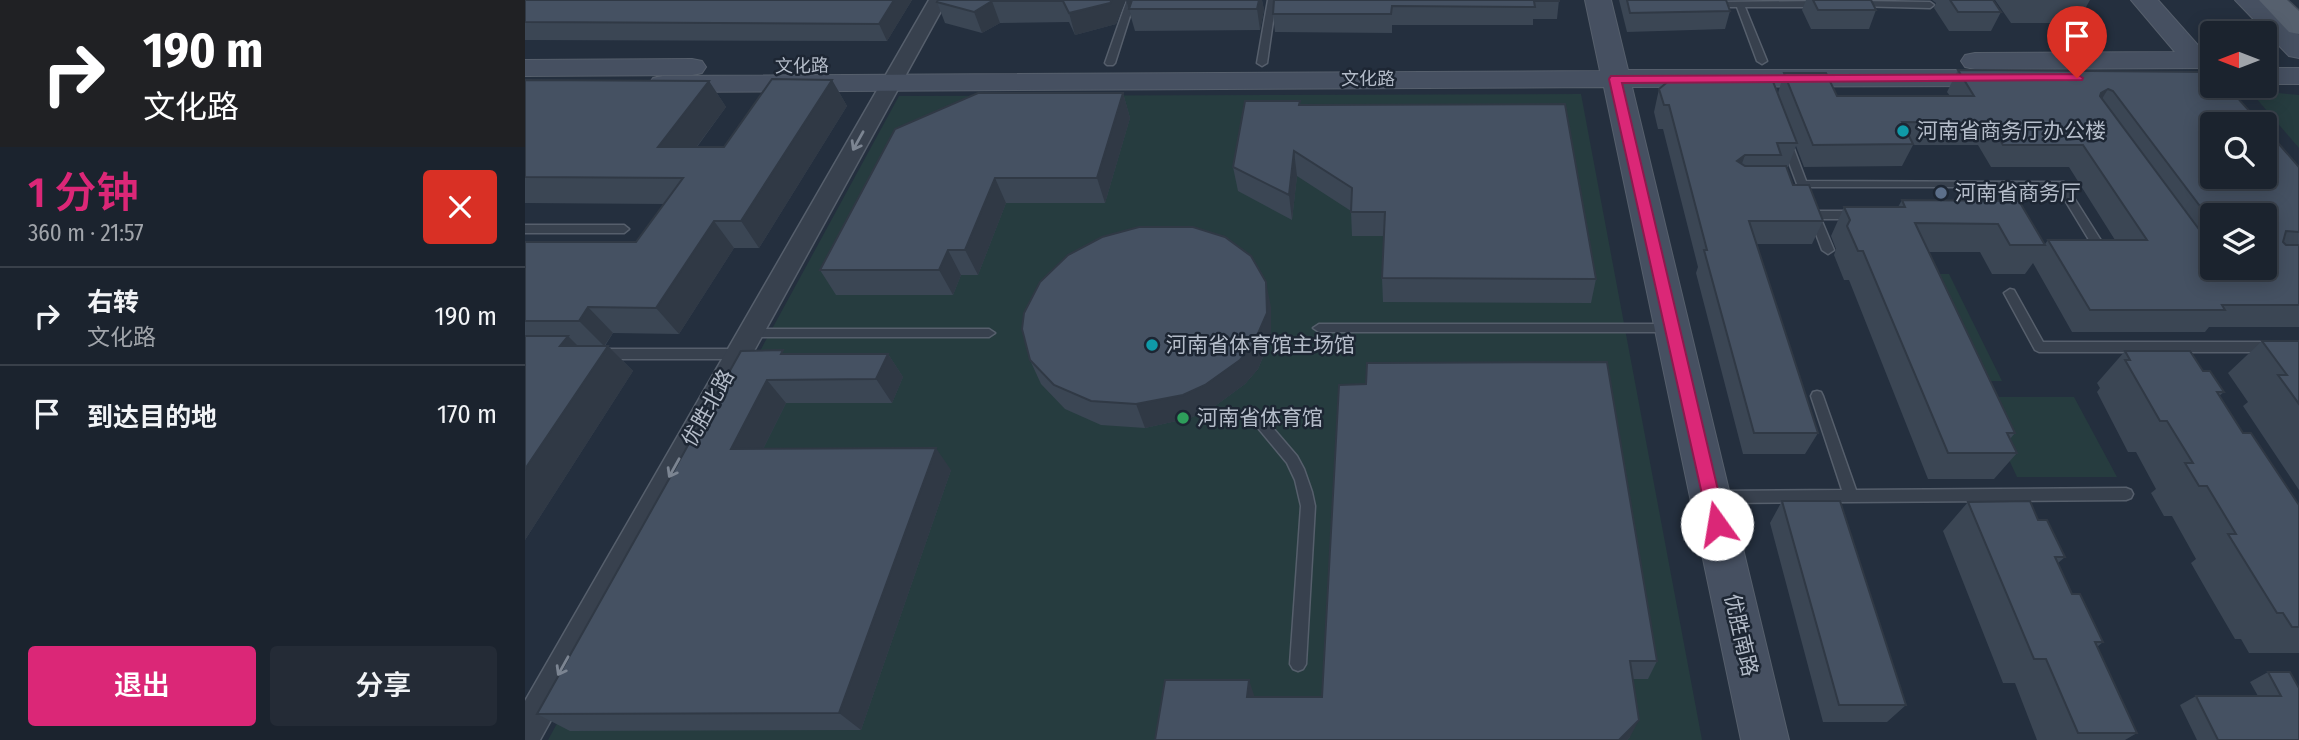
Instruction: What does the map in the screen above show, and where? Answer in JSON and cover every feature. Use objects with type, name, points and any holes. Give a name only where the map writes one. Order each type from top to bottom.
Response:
[{"type":"main road","name":"优胜南路","points":[[1598,0],[1765,740]]},
{"type":"main road","points":[[2144,0],[2200,62]]},
{"type":"main road","points":[[2248,0],[2299,50]]},
{"type":"main road","points":[[2271,0],[2299,26]]},
{"type":"main road","points":[[2293,0],[2299,6]]},
{"type":"main road","points":[[2277,60],[2299,60]]},
{"type":"main road","name":"文化路","points":[[525,86],[1110,63],[1262,62],[1613,70],[1764,77],[2200,71]]},
{"type":"main road","name":"文化路","points":[[525,68],[897,73],[1613,70]]},
{"type":"main road","points":[[2277,76],[2299,76]]},
{"type":"street","name":"优胜北路","points":[[525,734],[938,0]]},
{"type":"lane","points":[[1110,63],[1131,0]]},
{"type":"lane","points":[[1262,62],[1272,0]]},
{"type":"lane","points":[[1699,4],[1828,4]]},
{"type":"lane","points":[[1740,4],[1764,77]]},
{"type":"lane","points":[[1841,5],[1930,5]]},
{"type":"lane","points":[[1780,125],[1828,250]]},
{"type":"lane","points":[[1789,184],[1808,200],[1870,215]]},
{"type":"lane","points":[[1808,200],[2060,184],[2101,250]]},
{"type":"lane","points":[[525,229],[624,229]]},
{"type":"lane","points":[[2010,293],[2039,347],[2280,347]]},
{"type":"lane","points":[[1319,328],[1672,328]]},
{"type":"lane","points":[[592,354],[989,333]]},
{"type":"lane","points":[[1817,396],[1851,496]]},
{"type":"lane","points":[[1259,422],[1290,454],[1306,488],[1308,506],[1298,664]]},
{"type":"lane","points":[[1711,497],[2126,494]]},
{"type":"green space","points":[[2277,93],[2299,95],[2299,148],[2277,122],[2277,112],[2268,112],[2256,98],[2277,98]]},
{"type":"green space","name":"河南省体育馆","points":[[1581,94],[1702,740],[548,740],[899,96]]},
{"type":"green space","points":[[1924,274],[1949,274],[2002,381],[1973,381]]},
{"type":"green space","points":[[1980,397],[2074,397],[2117,477],[2017,477]]},
{"type":"building","points":[[525,0],[894,0],[879,24],[525,22]]},
{"type":"building","points":[[938,0],[1112,0],[1110,3],[1069,13],[1063,1],[992,1],[974,12],[937,2]]},
{"type":"building","points":[[1132,0],[1259,0],[1257,9],[1129,9]]},
{"type":"building","points":[[1274,0],[1559,1],[1534,1],[1535,7],[1392,6],[1391,14],[1273,14]]},
{"type":"building","points":[[1627,0],[1726,0],[1730,11],[1630,13]]},
{"type":"building","points":[[1813,0],[1871,0],[1876,10],[1818,10]]},
{"type":"building","points":[[1950,0],[1993,0],[2001,12],[1958,12]]},
{"type":"building","points":[[1958,70],[2200,72],[2200,98],[2238,98],[2250,112],[2200,112],[2200,189],[2277,189],[2277,142],[2299,167],[2299,232],[2286,231],[2283,242],[2286,245],[2299,245],[2299,305],[2222,305],[2225,310],[2090,310],[2048,240],[2147,240],[2083,145],[2003,145],[1990,123],[1902,122],[1913,144],[1813,145],[1784,73],[1826,73],[1837,96],[1974,96]],"holes":[[[2108,89],[2113,91],[2200,206],[2200,203],[2277,203],[2277,280],[2200,280],[2200,231],[2100,96],[2101,93]]]},
{"type":"building","points":[[772,79],[832,80],[741,221],[714,221],[656,308],[588,307],[579,321],[525,321],[525,242],[636,242],[683,178],[525,177],[525,80],[709,81],[658,147],[724,147]]},
{"type":"building","points":[[1671,79],[1772,79],[1797,143],[1777,143],[1781,155],[1745,155],[1737,161],[1745,166],[1786,166],[1793,185],[1809,185],[1823,221],[1749,221],[1818,433],[1754,433],[1704,250],[1707,250],[1669,105],[1664,105],[1659,89]]},
{"type":"building","points":[[978,93],[1123,93],[1097,178],[995,178],[965,250],[948,250],[939,270],[820,270],[895,129]]},
{"type":"building","points":[[1245,101],[1300,101],[1299,105],[1565,104],[1596,279],[1382,278],[1385,212],[1351,212],[1352,188],[1294,151],[1289,195],[1233,167]]},
{"type":"building","points":[[1902,200],[2019,201],[2045,245],[2010,245],[1998,224],[1915,223],[2015,433],[2007,433],[2017,453],[1948,453],[1863,251],[1858,251],[1847,226],[1850,220],[1844,207],[1905,207]]},
{"type":"building","name":"河南省体育馆主场馆","points":[[1139,227],[1193,227],[1225,237],[1251,256],[1266,282],[1267,313],[1253,345],[1240,360],[1205,385],[1183,395],[1136,404],[1091,401],[1054,385],[1030,360],[1022,329],[1024,313],[1040,282],[1068,255],[1102,237]]},
{"type":"building","points":[[525,336],[568,336],[560,346],[608,346],[525,469]]},
{"type":"building","points":[[2262,341],[2299,341],[2299,404],[2278,375],[2287,375]]},
{"type":"building","points":[[783,350],[781,354],[888,354],[876,379],[767,380],[731,449],[936,448],[839,713],[537,714],[741,351]]},
{"type":"building","points":[[2125,351],[2190,351],[2203,371],[2210,371],[2224,392],[2217,392],[2243,433],[2251,433],[2299,505],[2299,627],[2292,627],[2283,613],[2277,613],[2228,534],[2236,534],[2207,486],[2199,486],[2185,463],[2193,463],[2167,421],[2160,421],[2125,360],[2130,360]]},
{"type":"building","points":[[1607,362],[1657,661],[1630,661],[1639,720],[1619,740],[1155,740],[1165,680],[1249,680],[1247,697],[1322,697],[1339,385],[1366,384],[1367,363]]},
{"type":"building","points":[[1782,501],[1840,501],[1906,705],[1839,705]]},
{"type":"building","points":[[2030,501],[2038,520],[2047,520],[2065,557],[2055,557],[2072,594],[2080,594],[2103,642],[2095,642],[2137,733],[2078,733],[2046,659],[2034,659],[1968,502]]},
{"type":"building","points":[[2268,672],[2290,672],[2299,688],[2299,740],[2218,740],[2196,696],[2281,696]]},
{"type":"place","name":"河南省商务厅办公楼","points":[[1903,131]]},
{"type":"place","name":"河南省商务厅","points":[[1941,193]]},
{"type":"place","name":"河南省体育馆主场馆","points":[[1152,345]]},
{"type":"place","name":"河南省体育馆","points":[[1183,418]]},
{"type":"route","points":[[1717,524],[1615,79],[2077,78]]}]
